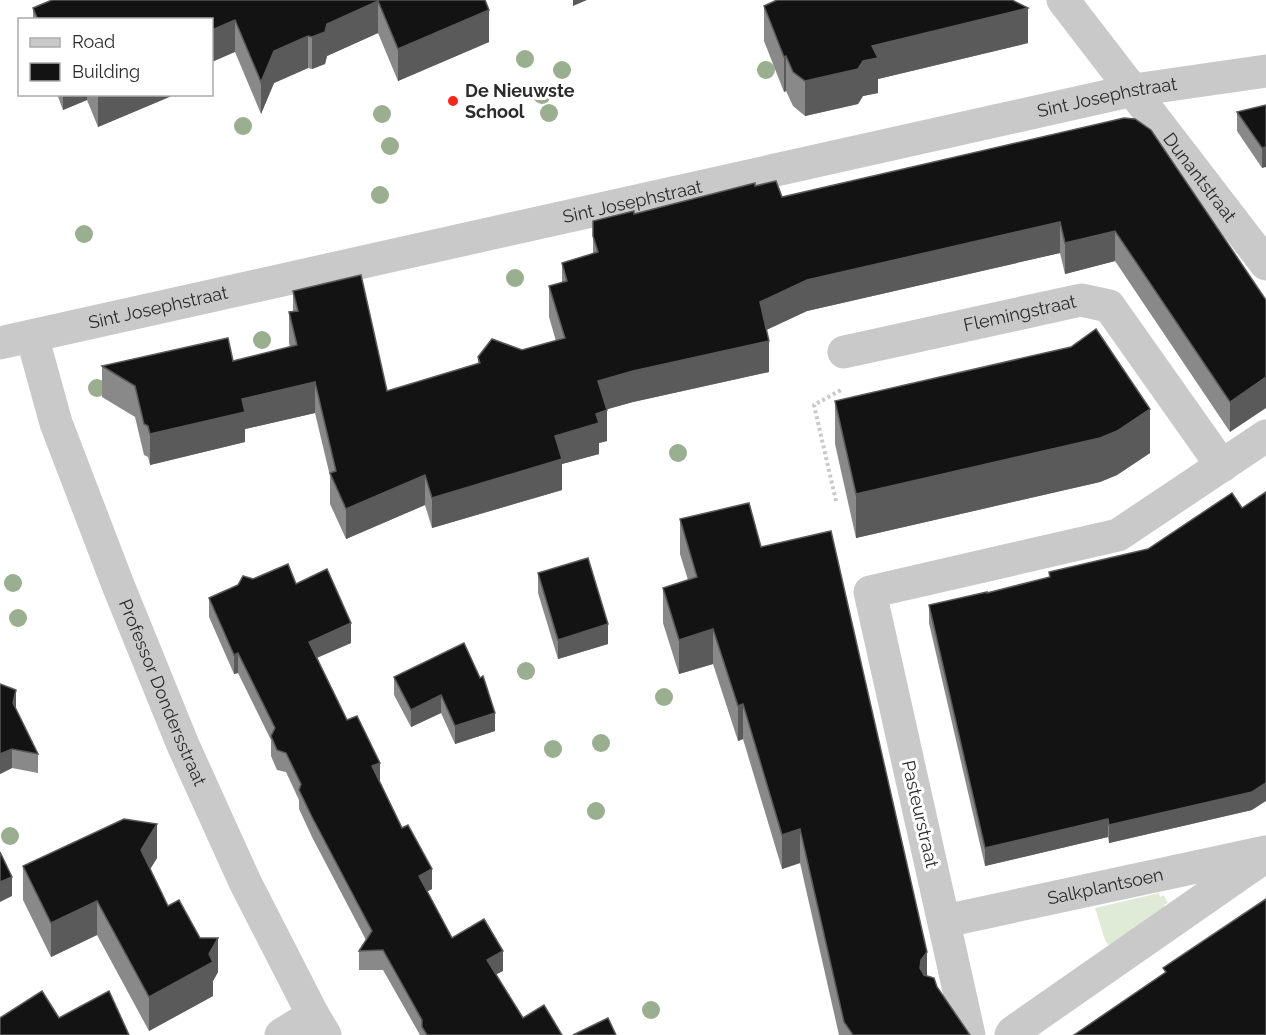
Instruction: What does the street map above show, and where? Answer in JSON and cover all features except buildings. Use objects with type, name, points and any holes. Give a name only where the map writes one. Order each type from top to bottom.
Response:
[{"type":"street","name":"Dunantstraat","points":[[1063,0],[1266,264]]},
{"type":"street","name":"Sint Josephstraat","points":[[0,343],[1134,90],[1266,71]]},
{"type":"street","name":"Flemingstraat","points":[[844,352],[1082,300],[1108,306],[1222,466]]},
{"type":"street","name":"Professor Dondersstraat","points":[[32,336],[56,423],[183,746],[245,882],[319,1025]]},
{"type":"street","points":[[1222,466],[1266,436]]},
{"type":"street","name":"Pasteurstraat","points":[[969,1035],[870,592],[1118,535],[1222,466]]},
{"type":"street","name":"Salkplantsoen","points":[[945,921],[1266,854]]},
{"type":"street","name":"Salkplantsoen","points":[[1011,1035],[1012,1032],[1266,854]]},
{"type":"street","points":[[281,1035],[319,1025]]},
{"type":"path","points":[[836,501],[814,405],[852,384],[844,352]]},
{"type":"green space","points":[[1159,893],[1160,897],[1164,895],[1168,903],[1164,905],[1165,908],[1110,947],[1105,940],[1095,908]]},
{"type":"place","name":"De Nieuwste School","points":[[453,101]]}]
